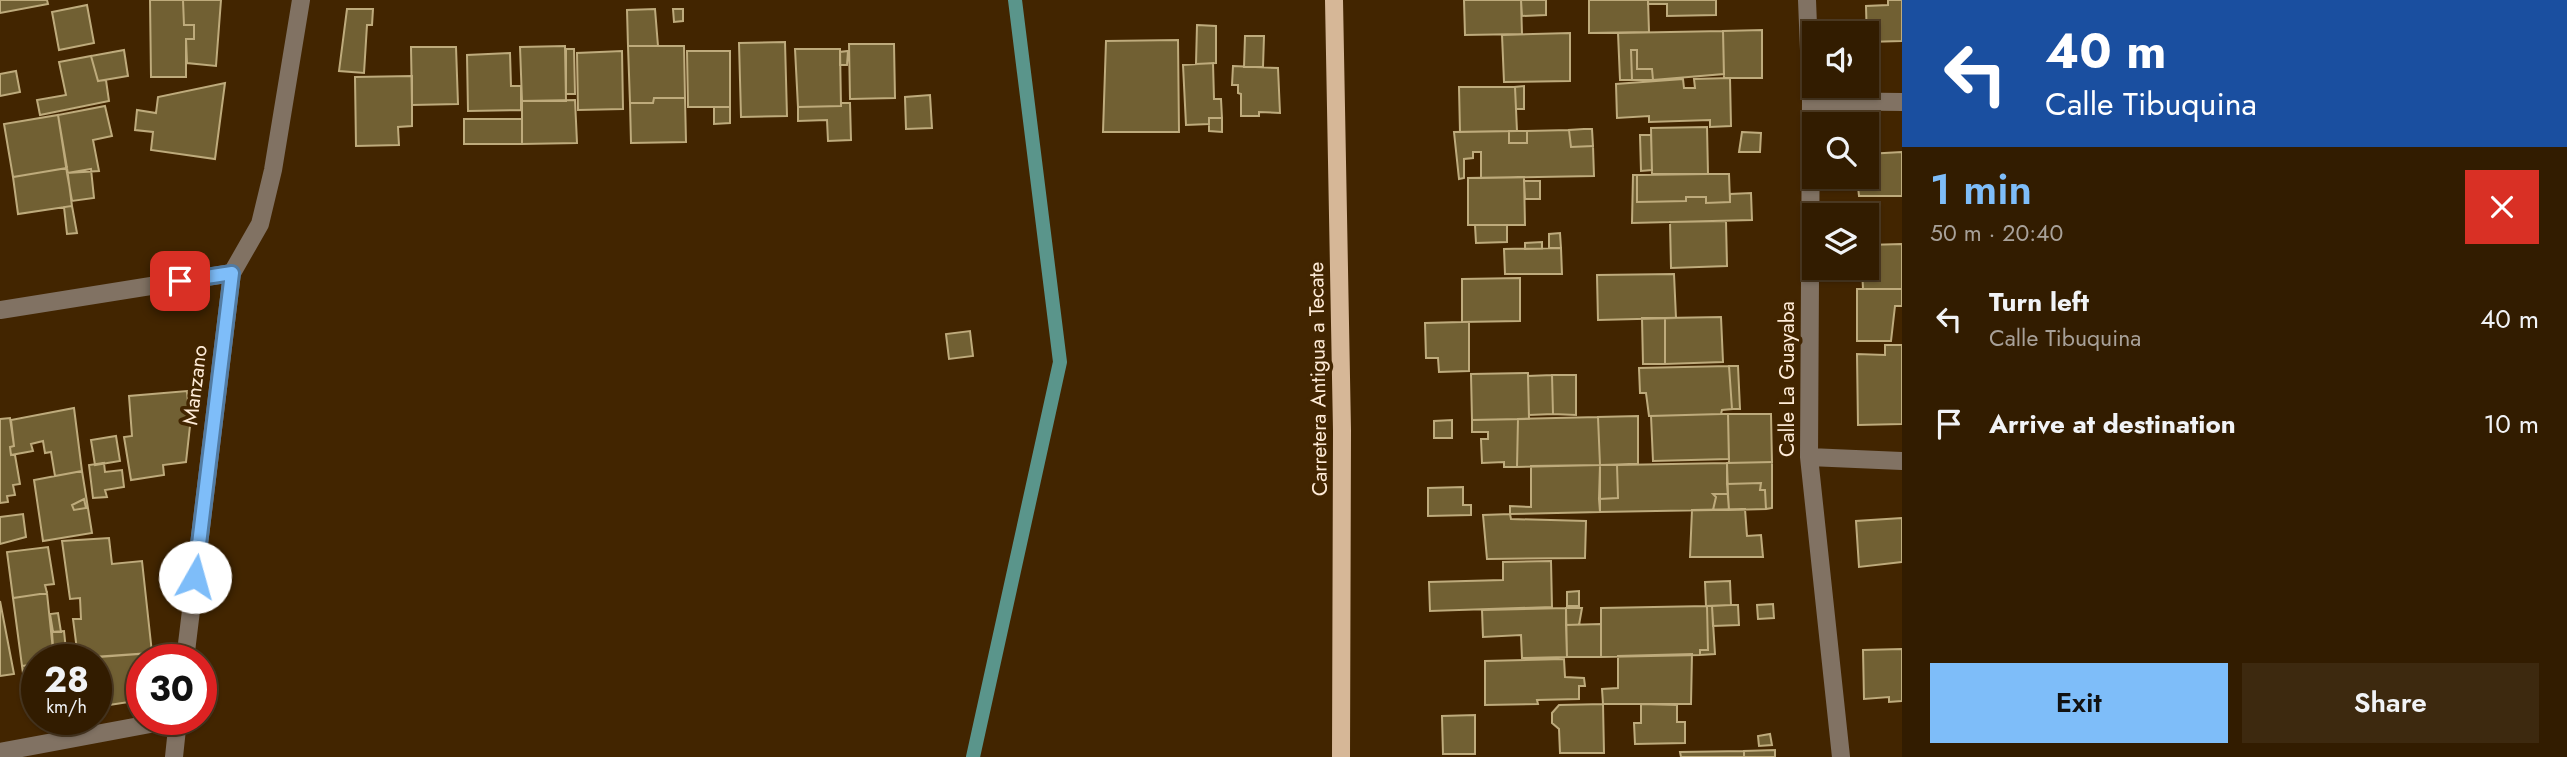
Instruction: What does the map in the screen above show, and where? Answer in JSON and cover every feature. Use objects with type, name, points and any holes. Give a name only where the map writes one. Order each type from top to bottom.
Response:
[{"type":"main road","name":"Carretera Antigua a Tecate","points":[[1334,0],[1342,431],[1341,757]]},
{"type":"street","name":"Manzano","points":[[187,644],[232,273],[260,224],[273,170],[300,0]]},
{"type":"street","name":"Calle La Guayaba","points":[[1807,0],[1811,101],[1809,457],[1841,757]]},
{"type":"street","points":[[1811,101],[1902,102]]},
{"type":"street","points":[[0,310],[232,273]]},
{"type":"street","points":[[1809,457],[1902,461]]},
{"type":"street","points":[[0,752],[126,729]]},
{"type":"street","points":[[174,757],[176,735]]},
{"type":"building","points":[[0,0],[47,0],[48,4],[0,13]]},
{"type":"building","points":[[150,0],[183,0],[184,25],[194,25],[194,39],[186,39],[186,77],[151,77]]},
{"type":"building","points":[[183,0],[221,0],[216,66],[187,63],[186,39],[194,39],[194,25],[184,25]]},
{"type":"building","points":[[1464,0],[1521,0],[1522,34],[1465,35]]},
{"type":"building","points":[[1521,0],[1546,0],[1546,15],[1522,16]]},
{"type":"building","points":[[1589,0],[1648,0],[1649,32],[1589,33]]},
{"type":"building","points":[[1648,0],[1716,0],[1716,15],[1667,16],[1667,4],[1648,4]]},
{"type":"building","points":[[1888,0],[1902,0],[1902,41],[1879,42],[1879,21],[1866,21],[1866,6],[1888,5]]},
{"type":"building","points":[[87,5],[94,43],[59,50],[52,12]]},
{"type":"building","points":[[347,9],[373,9],[372,25],[367,25],[364,73],[339,71]]},
{"type":"building","points":[[655,9],[658,46],[628,46],[627,10]]},
{"type":"building","points":[[673,9],[683,9],[683,21],[674,22]]},
{"type":"building","points":[[1197,25],[1216,26],[1216,63],[1196,64]]},
{"type":"building","points":[[1762,30],[1762,78],[1724,78],[1723,31]]},
{"type":"building","points":[[1723,31],[1724,74],[1653,80],[1652,69],[1637,69],[1637,50],[1631,50],[1632,80],[1620,80],[1618,33]]},
{"type":"building","points":[[1570,33],[1570,81],[1504,82],[1502,35]]},
{"type":"building","points":[[1245,36],[1264,36],[1263,67],[1244,67]]},
{"type":"building","points":[[1178,40],[1179,132],[1103,132],[1106,41]]},
{"type":"building","points":[[785,42],[787,116],[741,117],[739,43]]},
{"type":"building","points":[[849,44],[894,44],[895,98],[850,99]]},
{"type":"building","points":[[565,46],[566,101],[522,101],[520,47]]},
{"type":"building","points":[[628,46],[684,46],[685,98],[654,98],[653,103],[630,103]]},
{"type":"building","points":[[411,47],[456,47],[458,104],[412,105]]},
{"type":"building","points":[[566,49],[574,49],[575,94],[566,94]]},
{"type":"building","points":[[795,49],[840,49],[841,106],[798,107]]},
{"type":"building","points":[[124,50],[128,76],[98,81],[91,56]]},
{"type":"building","points":[[1631,50],[1637,50],[1637,69],[1652,69],[1653,80],[1632,80]]},
{"type":"building","points":[[622,51],[623,109],[578,110],[577,53]]},
{"type":"building","points":[[687,51],[730,51],[730,107],[688,107]]},
{"type":"building","points":[[848,51],[847,65],[840,65],[840,52]]},
{"type":"building","points":[[510,53],[511,86],[521,86],[521,110],[468,111],[467,55]]},
{"type":"building","points":[[91,56],[98,81],[106,80],[109,101],[40,115],[37,100],[66,95],[59,62]]},
{"type":"building","points":[[1213,63],[1214,99],[1221,99],[1222,118],[1209,118],[1209,124],[1186,125],[1183,65]]},
{"type":"building","points":[[1233,66],[1278,68],[1280,113],[1259,112],[1259,116],[1241,116],[1241,94],[1238,93],[1238,85],[1232,85]]},
{"type":"building","points":[[16,71],[20,92],[0,96],[0,74]]},
{"type":"building","points":[[412,76],[412,126],[398,127],[399,145],[356,146],[355,77]]},
{"type":"building","points":[[1730,78],[1731,126],[1710,127],[1710,120],[1649,122],[1649,116],[1617,118],[1616,84],[1683,79],[1684,88],[1695,88],[1694,79]]},
{"type":"building","points":[[225,83],[215,159],[151,150],[153,132],[135,130],[137,110],[156,113],[158,97]]},
{"type":"building","points":[[1524,86],[1524,109],[1516,109],[1515,87]]},
{"type":"building","points":[[1459,87],[1515,87],[1517,131],[1460,132]]},
{"type":"building","points":[[930,95],[932,128],[906,129],[905,97]]},
{"type":"building","points":[[654,98],[685,98],[686,142],[631,143],[630,103],[653,103]]},
{"type":"building","points":[[575,100],[577,143],[522,144],[522,101]]},
{"type":"building","points":[[841,103],[850,103],[851,140],[828,141],[827,120],[798,121],[798,107],[841,106]]},
{"type":"building","points":[[105,106],[112,136],[93,140],[99,171],[67,173],[58,115]]},
{"type":"building","points":[[714,107],[730,107],[730,123],[714,124]]},
{"type":"building","points":[[58,115],[67,168],[13,177],[4,124]]},
{"type":"building","points":[[1209,118],[1222,118],[1222,132],[1209,131]]},
{"type":"building","points":[[464,119],[522,119],[522,144],[464,144]]},
{"type":"building","points":[[1707,127],[1708,174],[1652,174],[1651,128]]},
{"type":"building","points":[[1592,129],[1593,146],[1571,147],[1569,130]]},
{"type":"building","points":[[1569,130],[1571,147],[1593,146],[1594,176],[1481,178],[1481,152],[1473,152],[1473,158],[1464,159],[1464,178],[1459,179],[1454,132],[1509,131],[1509,143],[1527,143],[1527,131]]},
{"type":"building","points":[[1509,131],[1527,131],[1527,143],[1509,143]]},
{"type":"building","points":[[1742,132],[1761,133],[1760,152],[1739,152]]},
{"type":"building","points":[[1640,135],[1651,135],[1652,170],[1641,171]]},
{"type":"building","points":[[1902,152],[1902,196],[1859,196],[1858,189],[1879,189],[1879,153]]},
{"type":"building","points":[[67,168],[72,206],[18,214],[13,177]]},
{"type":"building","points":[[91,169],[94,198],[72,201],[67,173]]},
{"type":"building","points":[[1729,174],[1730,202],[1706,203],[1706,197],[1686,197],[1686,201],[1637,202],[1637,175]]},
{"type":"building","points":[[1633,175],[1637,175],[1637,202],[1686,201],[1686,197],[1706,197],[1706,203],[1730,202],[1730,194],[1751,193],[1752,220],[1632,223]]},
{"type":"building","points":[[1524,177],[1525,225],[1468,225],[1468,178]]},
{"type":"building","points":[[1524,181],[1540,181],[1540,199],[1525,199]]},
{"type":"building","points":[[72,206],[77,233],[67,234],[64,207]]},
{"type":"building","points":[[1726,221],[1727,266],[1671,268],[1670,222]]},
{"type":"building","points":[[1475,225],[1507,225],[1507,242],[1476,243]]},
{"type":"building","points":[[1560,233],[1561,248],[1549,248],[1549,234]]},
{"type":"building","points":[[1542,242],[1542,249],[1525,249],[1525,243]]},
{"type":"building","points":[[1902,244],[1902,289],[1863,289],[1863,280],[1879,280],[1879,245]]},
{"type":"building","points":[[1561,248],[1562,274],[1505,274],[1504,249]]},
{"type":"building","points":[[1674,274],[1676,318],[1598,320],[1597,275]]},
{"type":"building","points":[[1520,278],[1520,321],[1462,322],[1462,279]]},
{"type":"building","points":[[1857,289],[1902,289],[1902,306],[1895,306],[1891,341],[1857,341]]},
{"type":"building","points":[[1721,317],[1723,362],[1665,364],[1665,318]]},
{"type":"building","points":[[1642,318],[1665,318],[1665,364],[1643,364]]},
{"type":"building","points":[[1469,322],[1469,371],[1439,372],[1438,358],[1426,358],[1425,323]]},
{"type":"building","points":[[970,331],[973,356],[949,359],[946,334]]},
{"type":"building","points":[[1885,345],[1902,345],[1902,424],[1858,425],[1857,354],[1885,355]]},
{"type":"building","points":[[1729,366],[1738,366],[1740,409],[1732,409]]},
{"type":"building","points":[[1729,366],[1732,409],[1722,410],[1721,414],[1649,416],[1646,393],[1640,393],[1639,368]]},
{"type":"building","points":[[1528,373],[1529,419],[1472,420],[1471,374]]},
{"type":"building","points":[[1552,375],[1576,375],[1576,415],[1553,414]]},
{"type":"building","points":[[1552,375],[1553,414],[1529,415],[1528,376]]},
{"type":"building","points":[[187,391],[190,426],[186,462],[163,465],[164,475],[131,480],[124,437],[132,436],[129,396]]},
{"type":"building","points":[[74,408],[82,471],[55,476],[51,452],[45,453],[43,441],[31,444],[33,451],[11,455],[10,447],[14,446],[11,420]]},
{"type":"building","points":[[1728,414],[1729,459],[1653,461],[1651,416]]},
{"type":"building","points":[[1728,414],[1771,414],[1772,462],[1729,463]]},
{"type":"building","points":[[1638,416],[1638,464],[1600,465],[1598,417]]},
{"type":"building","points":[[1598,417],[1600,465],[1517,467],[1518,419]]},
{"type":"building","points":[[10,418],[14,446],[10,447],[11,455],[15,455],[20,484],[13,485],[15,495],[7,496],[8,502],[0,503],[0,419]]},
{"type":"building","points":[[1518,419],[1517,467],[1504,467],[1504,462],[1482,463],[1481,439],[1488,439],[1488,432],[1472,432],[1472,420]]},
{"type":"building","points":[[1452,420],[1452,438],[1434,438],[1434,421]]},
{"type":"building","points":[[116,436],[120,461],[95,465],[91,440]]},
{"type":"building","points":[[1772,462],[1772,508],[1766,509],[1765,490],[1760,490],[1761,483],[1727,484],[1727,463]]},
{"type":"building","points":[[104,463],[105,472],[122,470],[124,487],[105,490],[107,497],[93,498],[89,465]]},
{"type":"building","points":[[1727,463],[1728,494],[1713,494],[1716,497],[1713,510],[1600,512],[1599,499],[1618,498],[1617,465]]},
{"type":"building","points":[[1600,465],[1617,465],[1618,498],[1599,499]]},
{"type":"building","points":[[1600,465],[1600,512],[1510,514],[1510,506],[1531,507],[1531,466]]},
{"type":"building","points":[[82,471],[92,533],[43,541],[34,480]],"holes":[[[84,499],[86,508],[74,510],[72,505]]]},
{"type":"building","points":[[1761,483],[1760,490],[1765,490],[1766,509],[1729,510],[1727,484]]},
{"type":"building","points":[[1463,487],[1463,505],[1471,505],[1471,515],[1428,516],[1428,488]]},
{"type":"building","points":[[1713,494],[1728,494],[1729,510],[1713,510],[1716,497]]},
{"type":"building","points":[[84,499],[86,508],[74,510],[72,505]]},
{"type":"building","points":[[1745,509],[1747,536],[1761,535],[1763,557],[1690,557],[1692,510]]},
{"type":"building","points":[[23,514],[26,537],[0,544],[0,517]]},
{"type":"building","points":[[1510,514],[1511,519],[1586,521],[1585,558],[1487,559],[1483,515]]},
{"type":"building","points":[[1902,518],[1902,562],[1859,567],[1856,521]]},
{"type":"building","points":[[109,538],[112,564],[142,561],[151,644],[126,644],[126,655],[112,656],[112,644],[76,644],[73,619],[81,619],[80,598],[70,599],[62,541]]},
{"type":"building","points":[[48,547],[54,584],[45,585],[47,593],[13,598],[7,552]]},
{"type":"building","points":[[1551,561],[1552,607],[1430,611],[1429,582],[1503,580],[1503,562]]},
{"type":"building","points":[[1730,581],[1731,605],[1706,606],[1705,582]]},
{"type":"building","points":[[1579,591],[1579,606],[1567,606],[1567,592]]},
{"type":"building","points":[[47,593],[52,644],[21,644],[21,658],[13,598]]},
{"type":"building","points":[[0,601],[14,674],[0,676]]},
{"type":"building","points":[[1773,604],[1774,618],[1758,619],[1757,605]]},
{"type":"building","points":[[1738,605],[1739,625],[1713,626],[1712,606]]},
{"type":"building","points":[[1707,606],[1712,606],[1715,654],[1700,655],[1700,650],[1708,650]]},
{"type":"building","points":[[1707,606],[1708,650],[1700,650],[1700,655],[1601,657],[1601,608]]},
{"type":"building","points":[[1566,608],[1582,608],[1579,625],[1566,625]]},
{"type":"building","points":[[1566,608],[1567,657],[1522,658],[1521,635],[1483,637],[1482,610]]},
{"type":"building","points":[[58,613],[61,632],[53,632],[50,614]]},
{"type":"building","points":[[1601,624],[1601,657],[1567,657],[1566,625]]},
{"type":"building","points":[[64,631],[65,644],[53,644],[52,632]]},
{"type":"building","points":[[1902,649],[1902,701],[1889,702],[1889,697],[1864,699],[1863,650]]},
{"type":"building","points":[[1692,654],[1691,704],[1603,704],[1602,689],[1618,688],[1618,656]]},
{"type":"building","points":[[126,655],[126,702],[112,705],[112,656]]},
{"type":"building","points":[[1564,659],[1565,677],[1584,678],[1585,686],[1579,686],[1579,699],[1537,700],[1538,704],[1485,705],[1485,661]]},
{"type":"building","points":[[1603,704],[1604,753],[1560,753],[1559,729],[1552,723],[1552,713],[1559,705]]},
{"type":"building","points":[[1641,704],[1677,705],[1677,722],[1685,722],[1685,743],[1635,744],[1634,723],[1641,723]]},
{"type":"building","points":[[1475,715],[1475,754],[1443,754],[1442,716]]},
{"type":"building","points":[[1770,734],[1772,745],[1759,746],[1758,736]]},
{"type":"building","points":[[1775,750],[1775,757],[1744,757],[1744,751]]},
{"type":"building","points":[[1744,751],[1744,757],[1681,757],[1680,752]]},
{"type":"waterway","points":[[973,757],[1060,362],[1015,0]]},
{"type":"route","points":[[180,281],[232,273],[195,577]]}]
